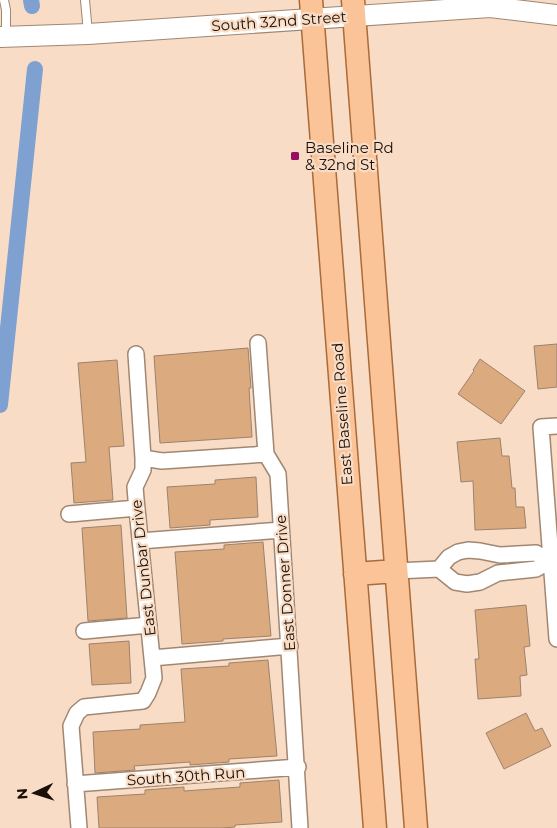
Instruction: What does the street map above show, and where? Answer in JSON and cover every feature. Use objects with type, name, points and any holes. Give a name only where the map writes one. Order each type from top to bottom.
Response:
[{"type":"main road","name":"South 32nd Street","points":[[7,37],[88,34],[311,9],[490,7],[557,14]]},
{"type":"main road","points":[[353,8],[416,828]]},
{"type":"main road","name":"East Baseline Road","points":[[311,9],[375,828]]},
{"type":"main road","points":[[354,574],[396,571]]},
{"type":"street","name":"East Donner Drive","points":[[258,343],[266,454],[278,474],[298,767],[300,828]]},
{"type":"street","name":"East Dunbar Drive","points":[[75,784],[71,726],[77,713],[84,707],[143,701],[154,678],[135,488],[143,470],[136,354]]},
{"type":"street","points":[[557,426],[541,427],[557,639]]},
{"type":"street","points":[[143,458],[162,461],[266,454]]},
{"type":"street","points":[[69,514],[137,508]]},
{"type":"street","points":[[140,540],[281,530]]},
{"type":"street","points":[[439,569],[449,558],[458,552],[468,550],[500,555],[536,553],[550,561]]},
{"type":"street","points":[[396,571],[439,569],[455,582],[467,584],[480,582],[498,573],[536,568],[550,561]]},
{"type":"street","points":[[84,631],[149,625]]},
{"type":"street","points":[[152,658],[290,646]]},
{"type":"street","name":"South 30th Run","points":[[75,784],[298,767]]},
{"type":"street","points":[[75,784],[79,828]]},
{"type":"lane","points":[[4,0],[7,37]]},
{"type":"lane","points":[[85,0],[88,34]]},
{"type":"building","points":[[557,344],[557,387],[538,389],[534,346]]},
{"type":"building","points":[[248,348],[252,437],[160,443],[154,356]]},
{"type":"building","points":[[480,359],[525,391],[501,424],[458,394]]},
{"type":"building","points":[[117,360],[124,446],[109,447],[113,500],[74,503],[71,463],[86,462],[78,363]]},
{"type":"building","points":[[500,438],[502,456],[509,456],[512,488],[515,488],[516,507],[524,507],[526,528],[475,530],[473,481],[461,482],[457,442]]},
{"type":"building","points":[[256,477],[258,517],[210,520],[210,525],[170,528],[167,487],[215,484],[215,480]]},
{"type":"building","points":[[121,525],[127,618],[88,621],[82,528]]},
{"type":"building","points":[[263,542],[271,636],[182,644],[175,552],[224,549],[224,545]]},
{"type":"building","points":[[526,605],[530,646],[524,647],[527,675],[520,676],[521,696],[478,699],[475,659],[479,659],[475,610]]},
{"type":"building","points":[[129,641],[131,683],[92,685],[89,644]]},
{"type":"building","points":[[268,660],[277,756],[229,759],[229,762],[190,765],[190,762],[134,766],[135,770],[95,773],[93,732],[140,729],[140,725],[185,722],[181,669],[229,666],[229,663]]},
{"type":"building","points":[[526,713],[535,731],[542,728],[551,746],[504,769],[486,733]]},
{"type":"building","points":[[279,780],[282,822],[235,825],[235,827],[222,828],[99,828],[97,797],[145,794],[145,790],[184,787],[184,791],[240,787],[240,783]]},
{"type":"waterway","points":[[31,0],[32,6]]},
{"type":"waterway","points":[[0,405],[35,69]]},
{"type":"place","name":"Baseline Rd & 32nd St","points":[[295,156]]}]
